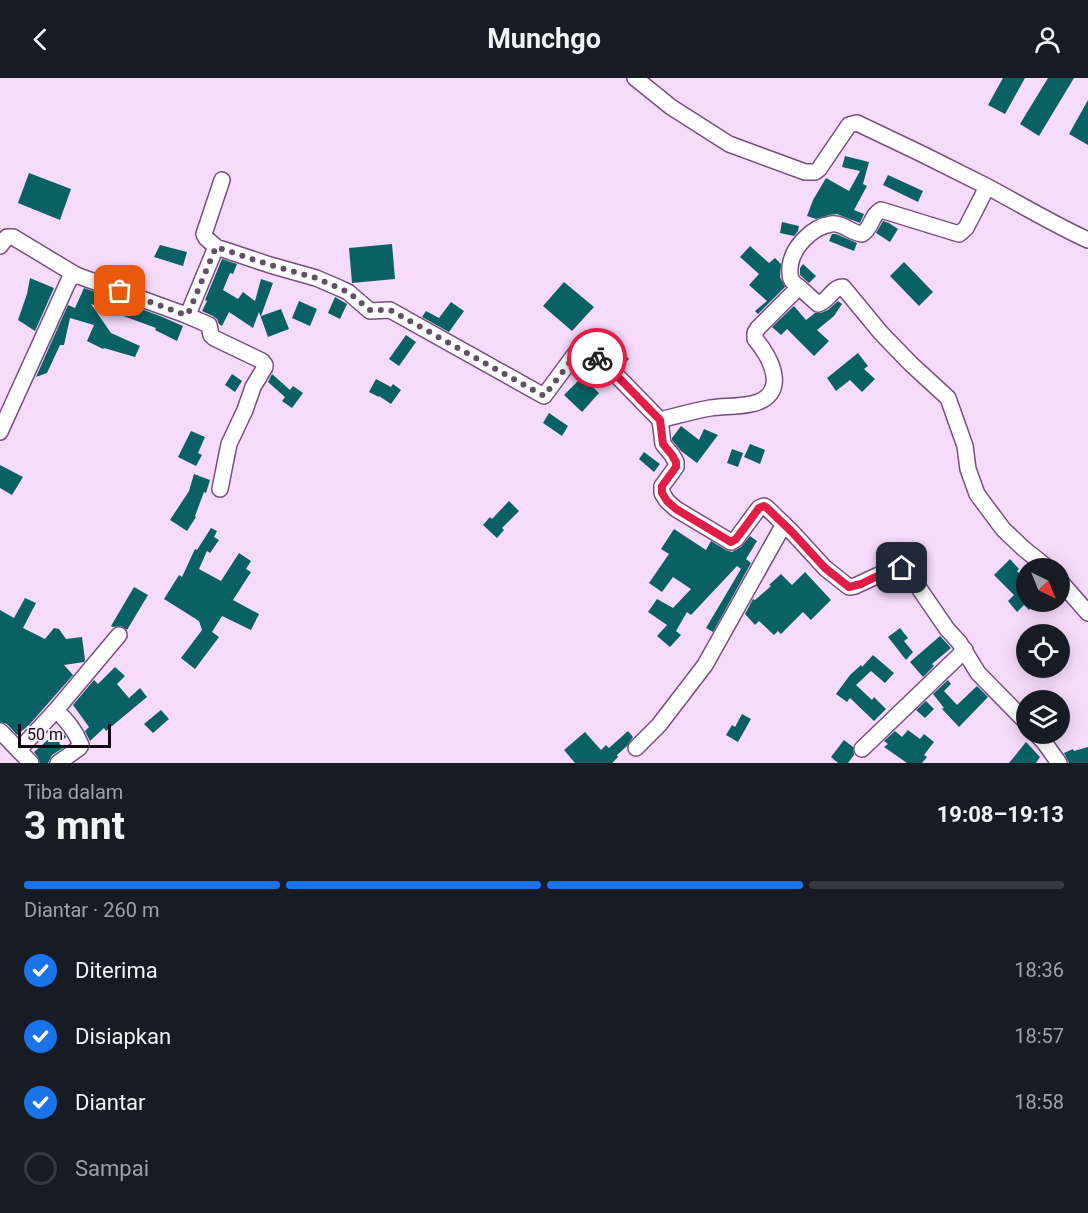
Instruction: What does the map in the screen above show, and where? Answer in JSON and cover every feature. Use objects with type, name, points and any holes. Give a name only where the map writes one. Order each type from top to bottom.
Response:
[{"type":"street","points":[[635,78],[671,107],[733,146],[805,172],[815,172],[819,169],[849,125],[857,123],[912,148],[1057,226],[1088,240]]},
{"type":"street","points":[[222,180],[204,234],[216,247],[316,278],[348,292],[370,310],[390,310],[544,396],[578,350],[584,347],[620,379],[660,420],[663,444],[676,462],[676,467],[662,486],[662,493],[671,505],[731,542],[736,539],[761,506],[766,507],[825,568],[849,587],[861,584],[896,567],[902,568],[912,578],[947,629],[965,650],[978,672],[1016,712]]},
{"type":"street","points":[[987,187],[966,228],[959,234],[881,210],[874,215],[867,230],[862,234],[836,224],[824,225],[811,233],[792,257],[790,274],[791,280],[818,304],[825,301],[837,288],[843,287],[881,333],[948,398],[965,446],[968,469],[977,494],[1003,529],[1035,558]]},
{"type":"street","points":[[0,246],[7,237],[13,237],[76,275],[209,325],[214,338],[266,365],[252,387],[245,410],[228,447],[220,489]]},
{"type":"street","points":[[186,315],[216,247]]},
{"type":"street","points":[[0,432],[4,408],[69,279],[76,275]]},
{"type":"street","points":[[660,420],[710,408],[752,404],[769,396],[774,386],[774,369],[764,349],[755,339],[755,333],[799,287]]},
{"type":"street","points":[[636,748],[659,725],[705,665],[784,524]]},
{"type":"street","points":[[1070,592],[1088,612]]},
{"type":"street","points":[[19,750],[56,711],[119,635]]},
{"type":"street","points":[[862,749],[965,650]]},
{"type":"street","points":[[56,711],[72,726],[81,745],[58,763]]},
{"type":"street","points":[[0,731],[31,763]]},
{"type":"street","points":[[1045,744],[1059,763]]},
{"type":"building","points":[[1003,78],[1025,78],[1005,114],[988,105]]},
{"type":"building","points":[[1048,78],[1074,78],[1039,136],[1020,124]]},
{"type":"building","points":[[1088,100],[1088,145],[1069,134]]},
{"type":"building","points":[[845,156],[869,162],[863,184],[867,186],[854,210],[864,214],[860,223],[837,214],[816,219],[807,216],[826,178],[849,191],[860,171],[842,167]]},
{"type":"building","points":[[29,173],[71,189],[60,220],[18,203]]},
{"type":"building","points":[[888,175],[923,191],[918,202],[883,185]]},
{"type":"building","points":[[883,221],[898,229],[890,242],[876,233]]},
{"type":"building","points":[[782,222],[799,226],[794,236],[780,233]]},
{"type":"building","points":[[832,234],[857,243],[854,251],[829,241]]},
{"type":"building","points":[[392,244],[395,279],[352,283],[349,248]]},
{"type":"building","points":[[160,245],[187,252],[183,266],[154,257]]},
{"type":"building","points":[[750,246],[769,263],[775,258],[781,264],[780,277],[785,287],[758,314],[755,311],[767,301],[749,285],[759,274],[740,257]]},
{"type":"building","points":[[222,259],[237,264],[233,274],[230,273],[223,290],[238,299],[243,292],[255,301],[261,279],[273,283],[261,316],[281,309],[289,329],[268,337],[259,312],[253,328],[229,312],[222,326],[213,316],[202,311]]},
{"type":"building","points":[[904,262],[933,292],[919,306],[890,276]]},
{"type":"building","points":[[803,264],[816,276],[809,283],[800,275],[800,268]]},
{"type":"building","points":[[30,278],[54,288],[35,331],[18,320]]},
{"type":"building","points":[[564,282],[594,307],[572,331],[543,306]]},
{"type":"building","points":[[84,288],[183,326],[177,341],[155,330],[156,328],[91,304],[111,333],[140,346],[135,357],[103,349],[87,341],[94,325],[70,318],[64,345],[60,345],[47,373],[36,377],[68,305],[75,308]]},
{"type":"building","points":[[335,297],[347,304],[340,319],[328,313]]},
{"type":"building","points":[[299,301],[317,309],[310,326],[292,318]]},
{"type":"building","points":[[838,301],[842,304],[834,316],[817,330],[829,341],[814,356],[787,329],[781,335],[772,327],[794,306],[806,320],[815,313],[828,310]]},
{"type":"building","points":[[451,302],[464,311],[449,332],[422,317],[426,311],[439,318]]},
{"type":"building","points":[[406,335],[416,342],[399,366],[389,359]]},
{"type":"building","points":[[617,348],[629,359],[621,367],[609,356]]},
{"type":"building","points":[[858,353],[868,366],[864,369],[875,379],[862,392],[850,380],[836,391],[827,378]]},
{"type":"building","points":[[232,374],[242,381],[235,392],[225,385]]},
{"type":"building","points":[[272,374],[290,390],[293,386],[303,393],[292,408],[282,401],[285,397],[268,382]]},
{"type":"building","points":[[582,377],[599,393],[582,412],[564,395]]},
{"type":"building","points":[[376,379],[391,387],[393,384],[401,390],[391,404],[369,392]]},
{"type":"building","points":[[549,413],[568,426],[562,436],[543,423]]},
{"type":"building","points":[[681,426],[699,440],[704,429],[718,435],[697,463],[681,451],[672,440]]},
{"type":"building","points":[[191,431],[205,437],[198,453],[202,455],[196,466],[178,457]]},
{"type":"building","points":[[750,444],[765,450],[760,464],[744,457]]},
{"type":"building","points":[[732,449],[743,453],[738,467],[727,463]]},
{"type":"building","points":[[644,452],[660,464],[654,472],[639,459]]},
{"type":"building","points":[[0,465],[23,477],[12,495],[0,488]]},
{"type":"building","points":[[194,474],[210,480],[196,517],[187,531],[170,520],[189,491]]},
{"type":"building","points":[[509,501],[519,511],[502,528],[504,530],[497,538],[483,525]]},
{"type":"building","points":[[211,528],[217,531],[214,537],[219,540],[210,553],[207,551],[199,569],[221,581],[239,553],[251,561],[246,569],[251,572],[233,600],[259,614],[251,630],[222,616],[212,632],[219,637],[195,669],[181,658],[202,630],[199,621],[164,599],[179,575],[182,577],[195,549],[197,550]]},
{"type":"building","points":[[674,529],[706,550],[711,541],[732,552],[741,547],[750,536],[757,541],[746,559],[751,563],[713,632],[706,628],[741,569],[737,566],[691,615],[687,612],[676,631],[681,635],[670,647],[657,636],[667,625],[648,612],[657,599],[673,608],[691,589],[673,577],[662,592],[649,583],[669,554],[661,549]]},
{"type":"building","points":[[1010,559],[1016,566],[1016,611],[1008,601],[1014,595],[994,575]]},
{"type":"building","points":[[805,572],[831,600],[811,620],[803,612],[781,634],[778,631],[774,635],[759,621],[755,625],[745,614],[753,599],[755,600],[771,586],[769,585],[781,574],[792,585]]},
{"type":"building","points":[[134,587],[148,595],[127,630],[121,626],[111,626]]},
{"type":"building","points":[[25,598],[36,603],[23,628],[45,639],[54,628],[59,629],[66,639],[82,637],[85,660],[64,665],[73,675],[29,725],[17,735],[7,724],[0,722],[0,610],[14,618]]},
{"type":"building","points":[[900,628],[908,638],[904,641],[913,652],[906,660],[888,637]]},
{"type":"building","points":[[940,636],[951,648],[932,664],[934,666],[923,677],[910,662]]},
{"type":"building","points":[[873,655],[894,673],[885,683],[871,671],[856,685],[872,700],[874,697],[886,709],[874,721],[850,698],[847,702],[836,694],[850,675],[861,665],[862,667]]},
{"type":"building","points":[[115,667],[125,676],[117,684],[129,698],[140,688],[147,697],[106,731],[104,728],[90,741],[85,731],[89,727],[73,705],[94,680],[98,684]]},
{"type":"building","points":[[948,680],[951,684],[944,691],[957,705],[977,686],[988,697],[959,727],[942,709],[944,708],[933,694]]},
{"type":"building","points":[[926,701],[934,709],[925,718],[916,710]]},
{"type":"building","points":[[161,710],[169,719],[153,733],[144,724]]},
{"type":"building","points":[[742,714],[751,719],[738,742],[726,735],[732,725],[735,727]]},
{"type":"building","points":[[60,729],[66,737],[59,743],[63,748],[52,755],[48,763],[40,763],[34,752]]},
{"type":"building","points":[[908,730],[920,739],[924,734],[934,742],[924,755],[927,757],[922,763],[907,763],[884,747],[888,744],[884,741],[895,731],[902,737]]},
{"type":"building","points":[[628,731],[633,737],[612,763],[575,763],[564,750],[585,732],[601,750],[606,745],[609,748]]},
{"type":"building","points":[[844,740],[853,747],[854,755],[848,763],[838,763],[831,757]]},
{"type":"building","points":[[1024,744],[1028,744],[1040,757],[1036,763],[1009,763]]},
{"type":"building","points":[[1088,747],[1088,763],[1069,763],[1064,753]]},
{"type":"way so far","points":[[120,291],[186,315],[216,247],[316,278],[348,292],[370,310],[390,310],[544,396],[578,350],[584,347],[597,358]]},
{"type":"route","points":[[597,358],[660,420],[663,444],[676,462],[676,467],[662,486],[662,493],[676,509],[731,542],[736,539],[759,508],[764,506],[825,568],[849,587],[861,584],[886,570],[902,568]]}]
